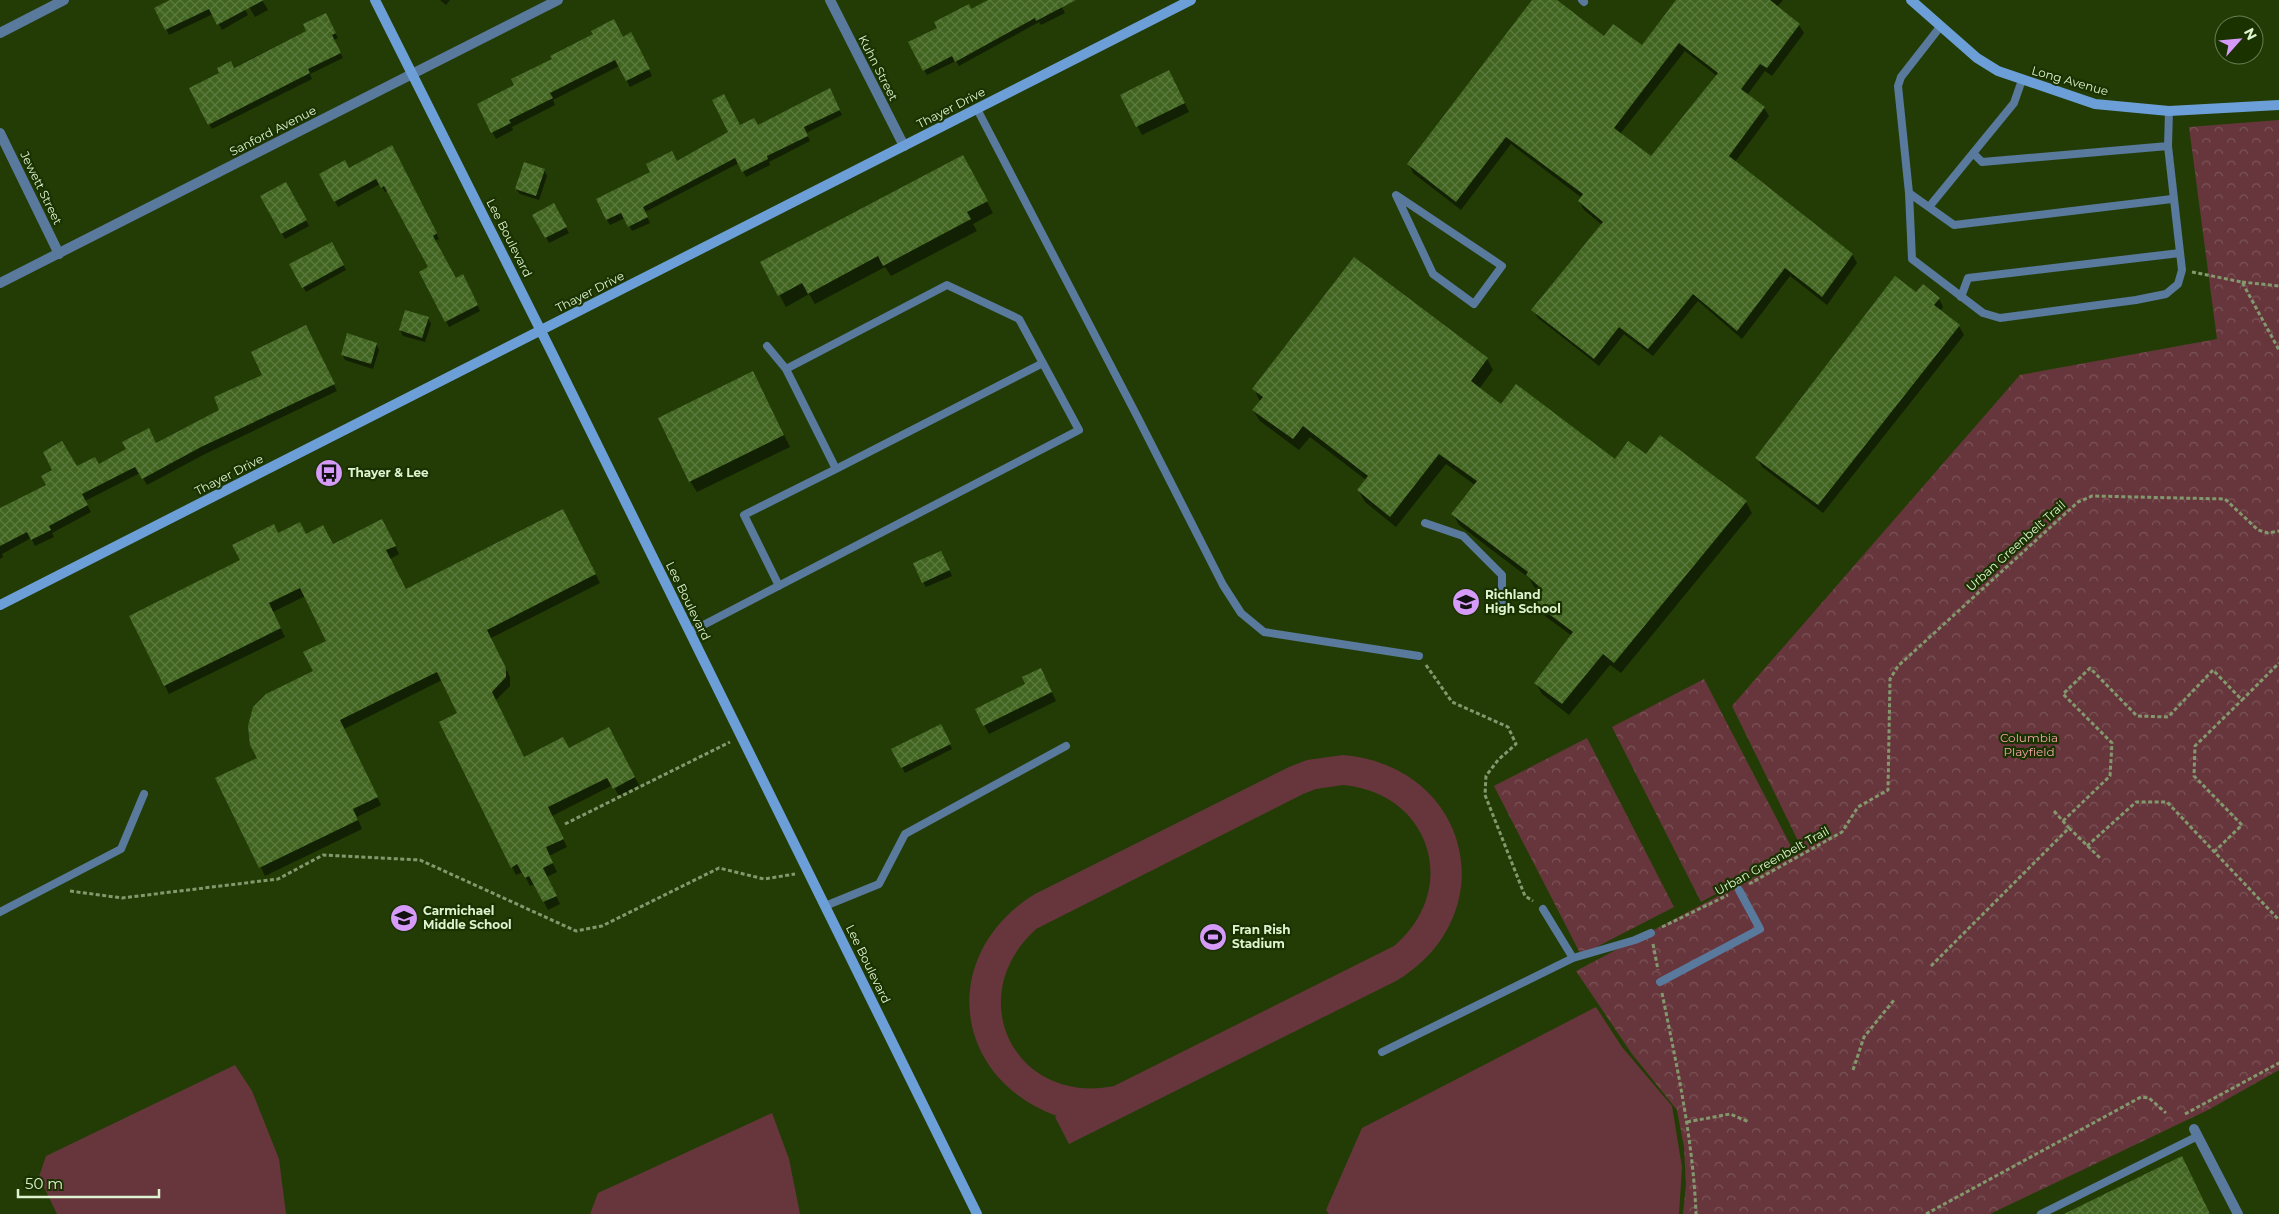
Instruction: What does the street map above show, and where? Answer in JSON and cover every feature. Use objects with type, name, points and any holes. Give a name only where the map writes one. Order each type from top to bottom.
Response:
[{"type":"street","points":[[0,33],[64,0]]},
{"type":"street","name":"Lee Boulevard","points":[[375,0],[541,331],[977,1214]]},
{"type":"street","name":"Sanford Avenue","points":[[0,283],[558,0]]},
{"type":"street","name":"Kuhn Street","points":[[830,0],[904,146]]},
{"type":"street","name":"Thayer Drive","points":[[0,605],[1191,0]]},
{"type":"street","name":"Long Avenue","points":[[1911,0],[1977,58],[1998,71],[2095,104],[2169,111],[2279,105]]},
{"type":"street","name":"Jewett Street","points":[[0,132],[59,254]]},
{"type":"street","points":[[2196,1133],[2238,1214]]},
{"type":"lane","points":[[1940,27],[1901,77],[1898,86],[1909,193],[1912,259],[1983,313],[2000,318],[2136,300],[2166,294],[2178,284],[2182,270],[2172,199],[2168,146],[2169,111]]},
{"type":"lane","points":[[1929,207],[2014,103],[2022,80]]},
{"type":"lane","points":[[977,109],[1223,585],[1241,613],[1264,632],[1419,656]]},
{"type":"lane","points":[[1973,153],[1982,162],[2168,146]]},
{"type":"lane","points":[[1909,193],[1954,225],[2172,199]]},
{"type":"lane","points":[[1396,194],[1502,266],[1474,304],[1433,274],[1396,194]]},
{"type":"lane","points":[[1961,297],[1968,278],[2180,253]]},
{"type":"lane","points":[[690,632],[1079,430],[1019,319],[946,284],[786,369]]},
{"type":"lane","points":[[767,346],[786,369],[836,469]]},
{"type":"lane","points":[[779,586],[744,515],[1043,363]]},
{"type":"lane","points":[[1425,523],[1463,536],[1502,575],[1502,610]]},
{"type":"lane","points":[[825,906],[879,884],[905,834],[1066,746]]},
{"type":"lane","points":[[0,912],[121,849],[144,794]]},
{"type":"lane","points":[[1660,982],[1760,929],[1739,890]]},
{"type":"lane","points":[[1543,909],[1573,958]]},
{"type":"lane","points":[[1382,1052],[1573,958],[1636,940],[1651,933]]},
{"type":"lane","points":[[2041,1214],[2196,1133]]},
{"type":"path","points":[[2182,270],[2242,282],[2279,286]]},
{"type":"path","points":[[2242,282],[2279,350]]},
{"type":"path","name":"Urban Greenbelt Trail","points":[[1651,933],[1739,890],[1842,832],[1858,807],[1888,790],[1890,678],[1898,666],[2078,502],[2092,496],[2225,499],[2258,530],[2268,533],[2279,531]]},
{"type":"path","points":[[1419,656],[1452,702],[1508,727],[1516,744],[1498,760],[1486,776],[1485,795],[1525,896],[1543,909]]},
{"type":"path","points":[[2214,852],[2242,825],[2194,776],[2195,746],[2279,663]]},
{"type":"path","points":[[2063,821],[2110,776],[2112,743],[2063,694],[2090,668],[2137,716],[2168,717],[2213,670],[2242,700]]},
{"type":"path","points":[[565,824],[742,737]]},
{"type":"path","points":[[2087,846],[2136,802],[2167,802],[2279,920]]},
{"type":"path","points":[[2054,811],[2100,858]]},
{"type":"path","points":[[1931,966],[2069,828]]},
{"type":"path","points":[[47,887],[122,898],[278,879],[323,855],[420,860],[576,931],[602,926],[719,868],[764,879],[808,871]]},
{"type":"path","points":[[1651,933],[1687,1122],[1694,1178],[1696,1214]]},
{"type":"path","points":[[1853,1070],[1864,1037],[1894,1000]]},
{"type":"path","points":[[2185,1114],[2279,1064]]},
{"type":"path","points":[[1926,1214],[2141,1096],[2149,1098],[2166,1113]]},
{"type":"path","points":[[1687,1122],[1730,1114],[1749,1122]]},
{"type":"green space","name":"Columbia Playfield","points":[[2279,120],[2279,1070],[2208,1110],[1990,1214],[1683,1214],[1686,1185],[1684,1147],[1677,1110],[1632,1054],[1576,971],[1803,851],[1732,706],[2020,375],[2217,339],[2189,127]]},
{"type":"green space","points":[[1704,679],[1794,852],[1701,902],[1612,727]]},
{"type":"green space","points":[[1587,738],[1674,907],[1581,955],[1494,786]]},
{"type":"green space","points":[[1343,755],[1387,765],[1421,786],[1445,814],[1459,847],[1461,883],[1452,919],[1431,953],[1396,981],[1069,1144],[1055,1117],[1057,1116],[1021,1098],[995,1073],[978,1044],[970,1012],[972,980],[983,948],[1004,919],[1035,894],[1289,767],[1307,760]],"holes":[[[1343,785],[1373,792],[1398,806],[1415,824],[1427,847],[1431,872],[1427,898],[1415,923],[1394,946],[1114,1086],[1079,1088],[1050,1079],[1026,1063],[1010,1040],[1002,1014],[1003,985],[1014,956],[1036,929],[1303,794],[1316,789]]]},
{"type":"green space","points":[[1596,1007],[1622,1047],[1672,1106],[1682,1167],[1679,1214],[1329,1214],[1326,1210],[1362,1128]]},
{"type":"green space","points":[[235,1065],[252,1091],[279,1159],[286,1214],[57,1214],[39,1177],[46,1156]]},
{"type":"green space","points":[[772,1113],[789,1159],[800,1214],[590,1214],[598,1193]]},
{"type":"building","points":[[170,0],[264,0],[217,25],[209,9],[165,30],[154,8]]},
{"type":"building","points":[[988,0],[1076,0],[1036,21],[1035,18],[955,62],[952,56],[923,71],[908,42],[937,28],[934,22],[969,4],[971,9]]},
{"type":"building","points":[[1532,0],[1557,0],[1604,36],[1613,24],[1642,45],[1676,0],[1770,0],[1800,24],[1767,68],[1760,64],[1741,89],[1765,107],[1729,156],[1853,254],[1822,297],[1785,268],[1737,331],[1693,294],[1648,349],[1619,327],[1594,359],[1531,310],[1603,222],[1578,201],[1583,194],[1506,137],[1456,202],[1407,164]],"holes":[[[1679,43],[1718,73],[1651,156],[1614,128]]]},
{"type":"building","points":[[326,13],[336,33],[332,35],[341,53],[308,69],[310,73],[208,125],[189,88],[219,73],[217,68],[231,61],[234,68],[306,31],[303,24]]},
{"type":"building","points":[[614,19],[623,37],[631,32],[650,69],[626,81],[615,60],[550,93],[553,98],[509,120],[511,123],[491,133],[477,104],[514,85],[511,79],[552,59],[550,56],[593,34],[591,31]]},
{"type":"building","points":[[1169,70],[1185,103],[1136,127],[1120,95]]},
{"type":"building","points":[[830,88],[840,110],[804,127],[808,136],[767,156],[768,159],[742,172],[735,158],[643,207],[648,217],[628,227],[621,213],[606,220],[596,199],[650,172],[646,164],[672,151],[677,161],[728,132],[712,100],[724,94],[740,125],[754,118],[758,125]]},
{"type":"building","points":[[392,145],[437,233],[433,236],[456,278],[463,274],[478,305],[445,322],[419,272],[428,267],[384,186],[381,188],[376,179],[334,202],[319,174],[345,160],[349,168]]},
{"type":"building","points":[[963,155],[988,201],[967,212],[971,219],[883,266],[878,256],[808,294],[802,283],[778,296],[760,262]]},
{"type":"building","points":[[524,162],[545,169],[536,196],[515,189]]},
{"type":"building","points":[[286,182],[307,220],[281,234],[260,196]]},
{"type":"building","points":[[554,203],[567,227],[545,238],[532,215]]},
{"type":"building","points":[[332,242],[344,265],[302,288],[289,264]]},
{"type":"building","points":[[1354,257],[1488,358],[1471,381],[1501,404],[1516,384],[1615,459],[1628,441],[1646,454],[1660,435],[1747,501],[1614,663],[1603,654],[1562,704],[1534,683],[1573,632],[1533,602],[1543,590],[1526,575],[1528,572],[1451,514],[1477,481],[1439,454],[1390,517],[1357,490],[1368,476],[1303,426],[1293,439],[1252,410],[1263,397],[1252,389]]},
{"type":"building","points":[[1895,276],[1916,292],[1923,284],[1940,298],[1934,305],[1960,325],[1818,505],[1755,458]]},
{"type":"building","points":[[405,310],[429,317],[422,338],[399,330]]},
{"type":"building","points":[[306,325],[335,384],[201,447],[142,479],[135,467],[82,494],[88,505],[49,526],[51,530],[31,540],[27,532],[0,546],[0,508],[46,485],[41,476],[52,470],[43,452],[62,441],[77,466],[95,457],[99,464],[126,449],[122,442],[149,428],[156,443],[219,410],[214,397],[262,375],[251,352]]},
{"type":"building","points":[[347,333],[377,343],[371,364],[341,355]]},
{"type":"building","points":[[753,371],[784,435],[689,482],[658,418]]},
{"type":"building","points":[[563,509],[596,574],[487,630],[506,668],[506,677],[492,692],[524,757],[563,737],[569,748],[609,727],[635,777],[613,789],[607,778],[548,807],[564,839],[546,847],[553,863],[543,868],[557,896],[543,902],[529,876],[525,878],[517,864],[511,868],[439,722],[457,713],[437,672],[340,720],[378,797],[353,809],[358,820],[259,868],[215,778],[257,758],[250,745],[248,726],[253,707],[266,694],[313,671],[303,652],[326,641],[300,588],[269,603],[281,628],[164,686],[129,616],[240,560],[232,545],[274,524],[278,533],[300,522],[306,534],[323,525],[333,544],[382,519],[396,546],[386,550],[406,589]]},
{"type":"building","points":[[941,551],[950,570],[922,583],[913,563]]},
{"type":"building","points":[[1041,668],[1052,692],[983,726],[975,709],[1025,684],[1022,677]]},
{"type":"building","points":[[941,724],[951,744],[901,768],[891,749]]},
{"type":"building","points":[[2182,1156],[2210,1214],[2064,1214]]},
{"type":"place","name":"Thayer & Lee","points":[[329,473]]},
{"type":"place","name":"Richland High School","points":[[1466,602]]},
{"type":"place","name":"Carmichael Middle School","points":[[404,918]]},
{"type":"place","name":"Fran Rish Stadium","points":[[1213,937]]}]
